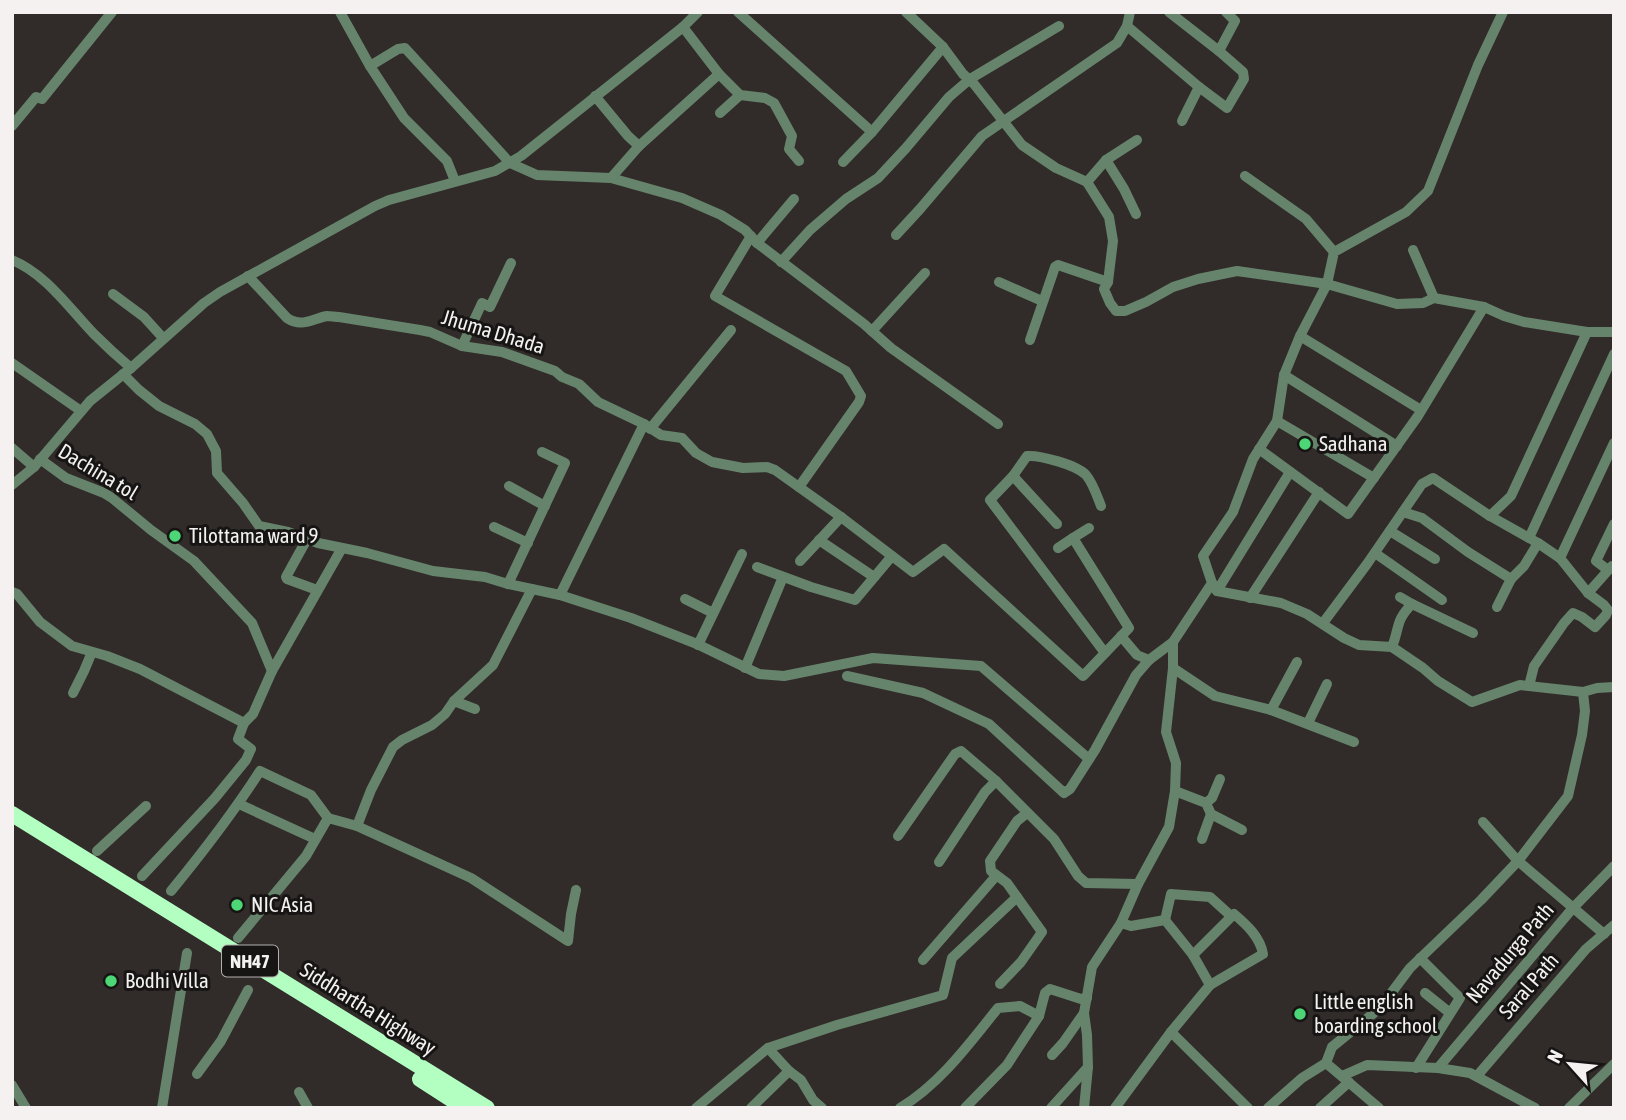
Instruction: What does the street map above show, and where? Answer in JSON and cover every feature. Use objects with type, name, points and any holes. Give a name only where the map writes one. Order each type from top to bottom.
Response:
[{"type":"highway","name":"Siddhartha Highway","points":[[12,814],[487,1108]]},
{"type":"highway","name":"Siddhartha Highway","points":[[12,826],[466,1108]]},
{"type":"street","points":[[12,126],[36,97],[42,99],[113,12]]},
{"type":"street","points":[[340,12],[370,66],[404,118],[446,161],[455,181]]},
{"type":"street","points":[[12,485],[37,463],[90,401],[204,303],[375,206],[495,171],[510,163],[683,27],[698,12]]},
{"type":"street","points":[[738,12],[872,132]]},
{"type":"street","points":[[906,12],[943,47],[1022,145],[1056,168],[1087,182],[1109,217],[1113,241],[1108,282],[1104,289],[1116,311],[1125,311],[1173,287],[1237,271],[1327,284],[1397,304],[1423,303],[1434,298],[1484,307],[1524,322],[1587,332],[1614,332]]},
{"type":"street","points":[[896,235],[982,136],[1117,43],[1127,26],[1130,12]]},
{"type":"street","points":[[1127,26],[1199,87],[1226,108],[1229,107],[1244,75],[1219,51],[1169,12]]},
{"type":"street","points":[[1219,51],[1235,21],[1226,12]]},
{"type":"street","points":[[1215,587],[1202,555],[1233,512],[1253,459],[1277,421],[1284,376],[1300,336],[1327,284],[1334,252],[1406,212],[1428,191],[1478,65],[1503,12]]},
{"type":"street","points":[[781,262],[810,230],[846,199],[878,178],[949,97],[970,79],[1059,26]]},
{"type":"street","points":[[683,27],[719,74],[740,95],[765,98],[774,103],[792,136],[789,149],[799,161]]},
{"type":"street","points":[[843,162],[872,132],[943,47]]},
{"type":"street","points":[[370,66],[398,49],[405,48],[510,163],[537,175],[611,178],[690,201],[721,215],[891,348],[998,424]]},
{"type":"street","points":[[611,178],[639,146],[719,74]]},
{"type":"street","points":[[1182,121],[1199,87]]},
{"type":"street","points":[[720,113],[740,95]]},
{"type":"street","points":[[595,96],[639,146]]},
{"type":"street","points":[[1087,182],[1106,160],[1137,140]]},
{"type":"street","points":[[1106,160],[1136,214]]},
{"type":"street","points":[[1245,176],[1306,219],[1334,252]]},
{"type":"street","points":[[794,199],[754,240],[715,296],[846,371],[861,396],[799,487]]},
{"type":"street","points":[[1413,250],[1434,298]]},
{"type":"street","points":[[12,260],[31,270],[54,290],[127,371],[139,390],[159,406],[195,424],[207,435],[216,451],[217,473],[259,526],[433,571],[485,577],[560,595],[631,618],[698,645],[759,674],[784,676],[873,658],[981,666],[1089,759]]},
{"type":"street","points":[[462,346],[482,303],[490,307],[511,263]]},
{"type":"street","points":[[1030,340],[1042,301],[1058,265],[1108,282]]},
{"type":"street","points":[[872,331],[925,273]]},
{"type":"street","name":"Jhuma Dhada","points":[[248,276],[286,318],[293,322],[306,324],[327,316],[430,332],[462,346],[502,352],[555,372],[579,384],[598,402],[661,435],[682,438],[696,453],[712,462],[775,470],[913,572],[944,549],[1083,676],[1105,653]]},
{"type":"street","points":[[999,282],[1042,301]]},
{"type":"street","points":[[113,294],[144,317],[163,338]]},
{"type":"street","points":[[1259,449],[1348,514],[1421,411],[1484,307]]},
{"type":"street","points":[[560,595],[647,427],[731,330]]},
{"type":"street","points":[[1490,516],[1511,496],[1587,332]]},
{"type":"street","points":[[1300,336],[1421,411]]},
{"type":"street","points":[[1497,607],[1511,579],[1524,566],[1614,354]]},
{"type":"street","points":[[12,363],[81,411]]},
{"type":"street","points":[[1284,376],[1397,446]]},
{"type":"street","points":[[1277,421],[1374,478]]},
{"type":"street","points":[[1560,558],[1614,443]]},
{"type":"street","name":"Dachina tol","points":[[12,448],[66,478],[112,498],[194,561],[252,623],[272,671]]},
{"type":"street","points":[[508,584],[565,463],[542,452]]},
{"type":"street","points":[[1073,538],[1129,628],[1105,653],[990,500],[1013,476],[1027,456],[1037,456],[1086,474],[1101,506]]},
{"type":"street","points":[[847,676],[923,693],[989,724],[1064,793],[1070,789],[1089,759],[1136,676],[1149,660],[1173,642],[1215,587],[1290,472]]},
{"type":"street","points":[[1013,476],[1057,524]]},
{"type":"street","points":[[1323,624],[1422,484],[1433,478],[1560,558],[1588,593],[1608,610],[1595,627],[1573,613],[1534,666],[1529,686]]},
{"type":"street","points":[[509,486],[545,506]]},
{"type":"street","points":[[1250,598],[1319,492]]},
{"type":"street","points":[[1403,512],[1422,518],[1511,579]]},
{"type":"street","points":[[800,561],[841,517]]},
{"type":"street","points":[[1588,593],[1611,568],[1596,561],[1614,524]]},
{"type":"street","points":[[494,527],[527,542]]},
{"type":"street","points":[[1058,548],[1089,528]]},
{"type":"street","points":[[1390,531],[1435,559]]},
{"type":"street","points":[[307,539],[286,577],[317,590]]},
{"type":"street","points":[[819,540],[874,577]]},
{"type":"street","points":[[142,876],[215,798],[246,760],[251,749],[238,739],[244,723],[253,714],[272,671],[342,548]]},
{"type":"street","points":[[1375,553],[1442,600]]},
{"type":"street","points":[[698,645],[742,554]]},
{"type":"street","points":[[757,567],[855,600],[892,556]]},
{"type":"street","points":[[745,668],[783,577]]},
{"type":"street","points":[[1215,587],[1250,598],[1281,603],[1307,614],[1359,645],[1392,647],[1472,702],[1520,685],[1583,692],[1614,687]]},
{"type":"street","points":[[357,826],[393,747],[401,740],[432,725],[493,665],[532,589]]},
{"type":"street","points":[[12,592],[17,594],[40,622],[72,646],[139,669],[244,723]]},
{"type":"street","points":[[1400,597],[1473,634]]},
{"type":"street","points":[[685,599],[713,613]]},
{"type":"street","points":[[1392,647],[1397,635],[1397,625],[1412,604]]},
{"type":"street","points":[[1121,636],[1137,655],[1149,660]]},
{"type":"street","points":[[1084,1108],[1088,1067],[1084,1013],[1092,968],[1121,923],[1138,884],[1169,827],[1176,763],[1166,732],[1173,642]]},
{"type":"street","points":[[73,693],[92,652]]},
{"type":"street","points":[[1271,710],[1297,663]]},
{"type":"street","points":[[1173,668],[1215,696],[1271,710],[1354,742]]},
{"type":"street","points":[[1308,723],[1327,684]]},
{"type":"street","points":[[1268,1108],[1301,1078],[1326,1063],[1332,1046],[1380,1008],[1410,968],[1518,861],[1568,796],[1582,735],[1585,711],[1583,692]]},
{"type":"street","points":[[454,701],[475,709]]},
{"type":"street","points":[[898,836],[955,754],[961,751],[996,781],[1054,839],[1086,883],[1138,884]]},
{"type":"street","points":[[171,891],[205,850],[260,771],[311,794],[328,818],[357,826],[471,878],[568,941],[576,890]]},
{"type":"street","points":[[1206,803],[1212,798],[1220,779]]},
{"type":"street","points":[[939,862],[985,792],[996,781]]},
{"type":"street","points":[[1175,791],[1206,803],[1211,814],[1242,830]]},
{"type":"street","points":[[239,804],[315,839]]},
{"type":"street","points":[[97,850],[146,806]]},
{"type":"street","points":[[1000,984],[1021,962],[1042,932],[1007,883],[991,871],[990,861],[1017,821],[1027,813]]},
{"type":"street","points":[[1202,839],[1211,814]]},
{"type":"street","points":[[238,938],[306,856],[328,818]]},
{"type":"street","points":[[1483,822],[1518,861],[1604,934]]},
{"type":"street","name":"Navadurga Path","points":[[1438,1068],[1572,909],[1614,866]]},
{"type":"street","points":[[923,960],[996,876]]},
{"type":"street","points":[[1165,920],[1171,894],[1210,897],[1231,916]]},
{"type":"street","points":[[696,1108],[768,1048],[943,995],[952,958],[1017,897]]},
{"type":"street","points":[[1115,1108],[1171,1032],[1210,985],[1263,954],[1262,947],[1252,931],[1234,914],[1193,955]]},
{"type":"street","points":[[1121,923],[1131,926],[1165,920]]},
{"type":"street","points":[[1165,920],[1193,955],[1210,985]]},
{"type":"street","name":"Saral Path","points":[[1477,1076],[1586,949],[1614,925]]},
{"type":"street","points":[[162,1108],[187,953]]},
{"type":"street","points":[[1416,1068],[1460,998],[1420,958]]},
{"type":"street","points":[[965,1108],[1007,1065],[1039,1017],[1045,993],[1050,989],[1081,999],[1087,998]]},
{"type":"street","points":[[197,1074],[221,1041],[248,990]]},
{"type":"street","points":[[1425,993],[1450,1013]]},
{"type":"street","points":[[900,1108],[913,1100],[957,1059],[998,1008],[1020,1006],[1039,1017]]},
{"type":"street","points":[[1052,1055],[1084,1013]]},
{"type":"street","points":[[1171,1032],[1248,1108]]},
{"type":"street","points":[[768,1048],[801,1080],[813,1100],[822,1108]]},
{"type":"street","points":[[1326,1063],[1379,1108]]},
{"type":"street","points":[[1569,1108],[1614,1064]]},
{"type":"street","points":[[1320,1108],[1345,1079],[1367,1065],[1438,1068],[1470,1073],[1535,1108]]},
{"type":"street","points":[[1051,1108],[1088,1067]]},
{"type":"street","points":[[751,1108],[789,1071]]},
{"type":"street","points":[[12,1085],[26,1108]]},
{"type":"street","points":[[299,1092],[308,1108]]},
{"type":"place","name":"Sadhana","points":[[1305,444]]},
{"type":"place","name":"Tilottama ward 9","points":[[175,536]]},
{"type":"place","name":"NIC Asia","points":[[237,905]]},
{"type":"place","name":"Bodhi Villa","points":[[111,981]]},
{"type":"place","name":"Little english boarding school","points":[[1300,1014]]}]
